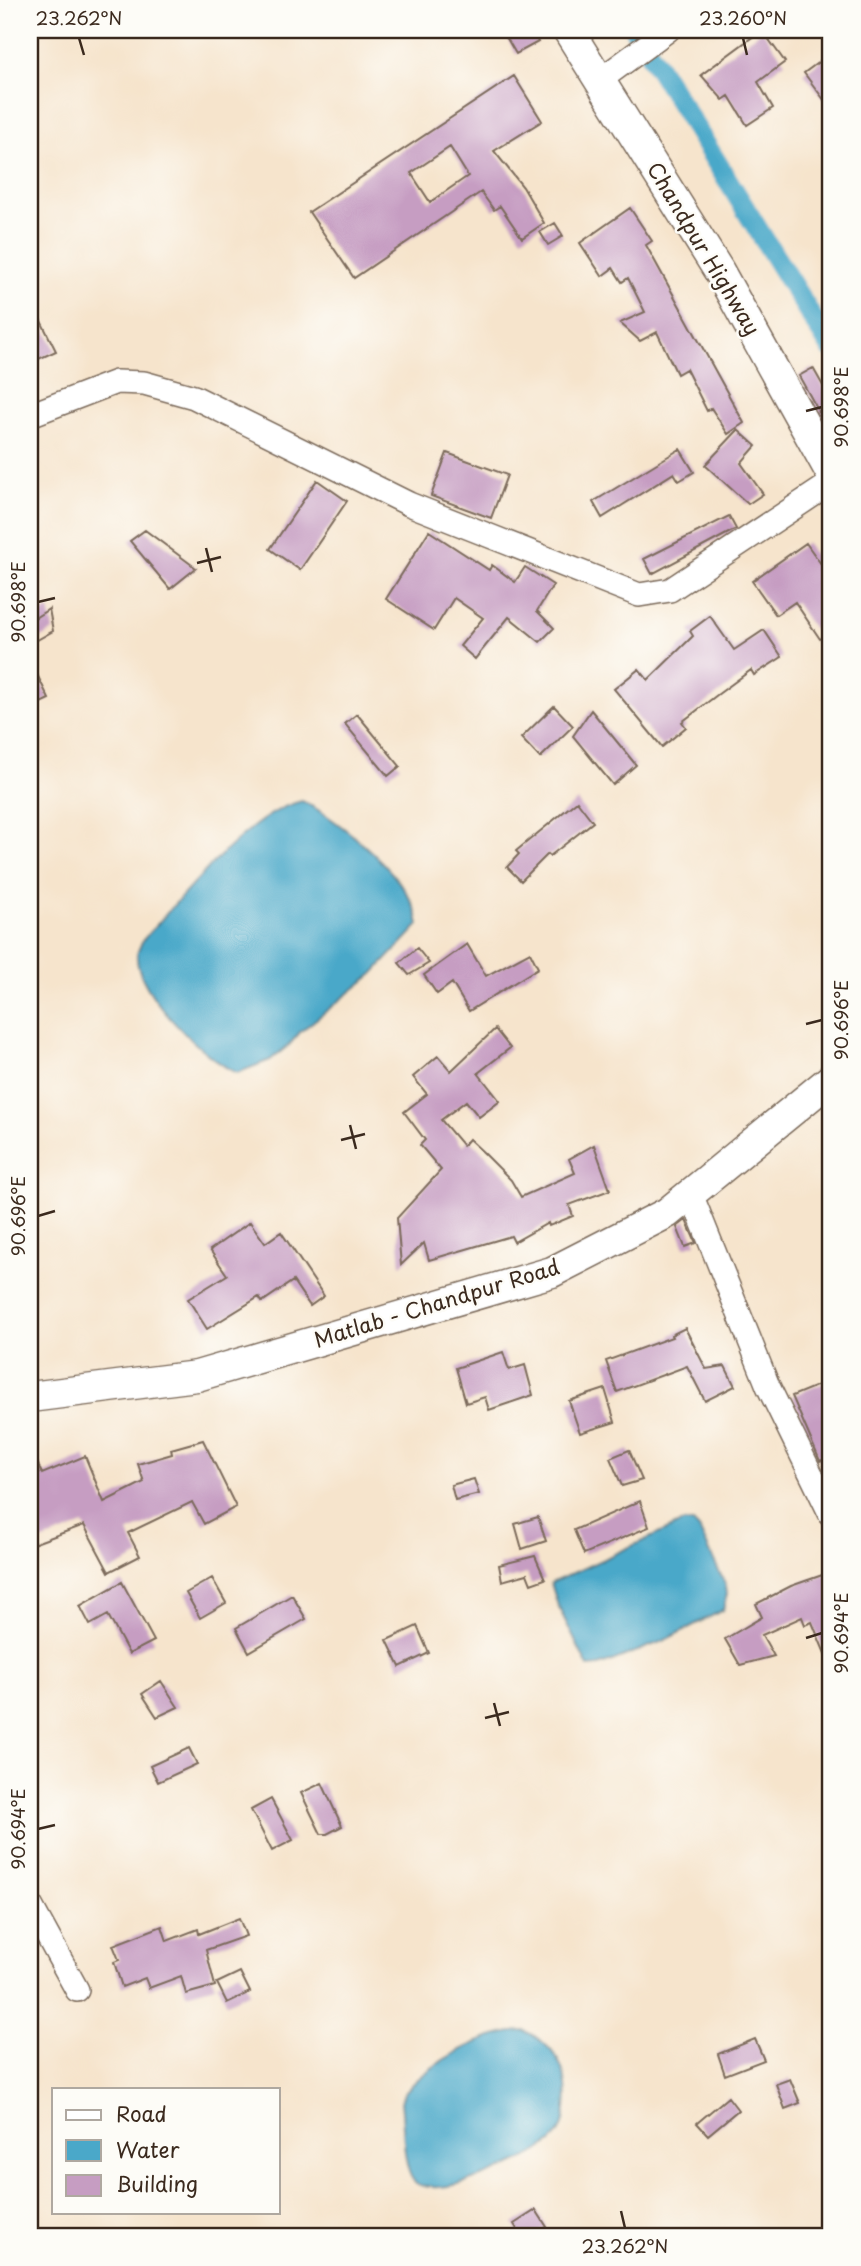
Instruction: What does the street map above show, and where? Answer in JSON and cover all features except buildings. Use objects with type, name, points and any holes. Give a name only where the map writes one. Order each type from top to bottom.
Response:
[{"type":"main road","name":"Chandpur Highway","points":[[568,30],[719,271],[831,472]]},
{"type":"main road","name":"Matlab - Chandpur Road","points":[[30,1397],[197,1376],[552,1272],[667,1213],[831,1079]]},
{"type":"street","points":[[600,80],[665,32]]},
{"type":"street","points":[[30,415],[116,382],[144,383],[194,397],[409,504],[639,595],[670,590],[831,484]]},
{"type":"street","points":[[691,1194],[768,1386],[831,1515]]},
{"type":"street","points":[[30,1904],[77,1990]]},
{"type":"water","points":[[302,801],[336,822],[390,871],[404,889],[419,925],[373,974],[301,1031],[289,1045],[270,1060],[237,1073],[208,1054],[174,1023],[147,987],[139,970],[137,955],[143,940],[238,839],[281,808]]},
{"type":"water","points":[[684,1522],[693,1523],[699,1529],[726,1586],[723,1610],[663,1641],[599,1666],[588,1667],[558,1606],[551,1583]]},
{"type":"water","points":[[525,2031],[554,2053],[563,2073],[566,2109],[558,2135],[524,2159],[482,2177],[440,2187],[424,2186],[413,2180],[409,2173],[404,2143],[401,2102],[404,2093],[429,2070],[459,2051],[492,2037]]},
{"type":"waterway","points":[[635,30],[831,348]]}]
